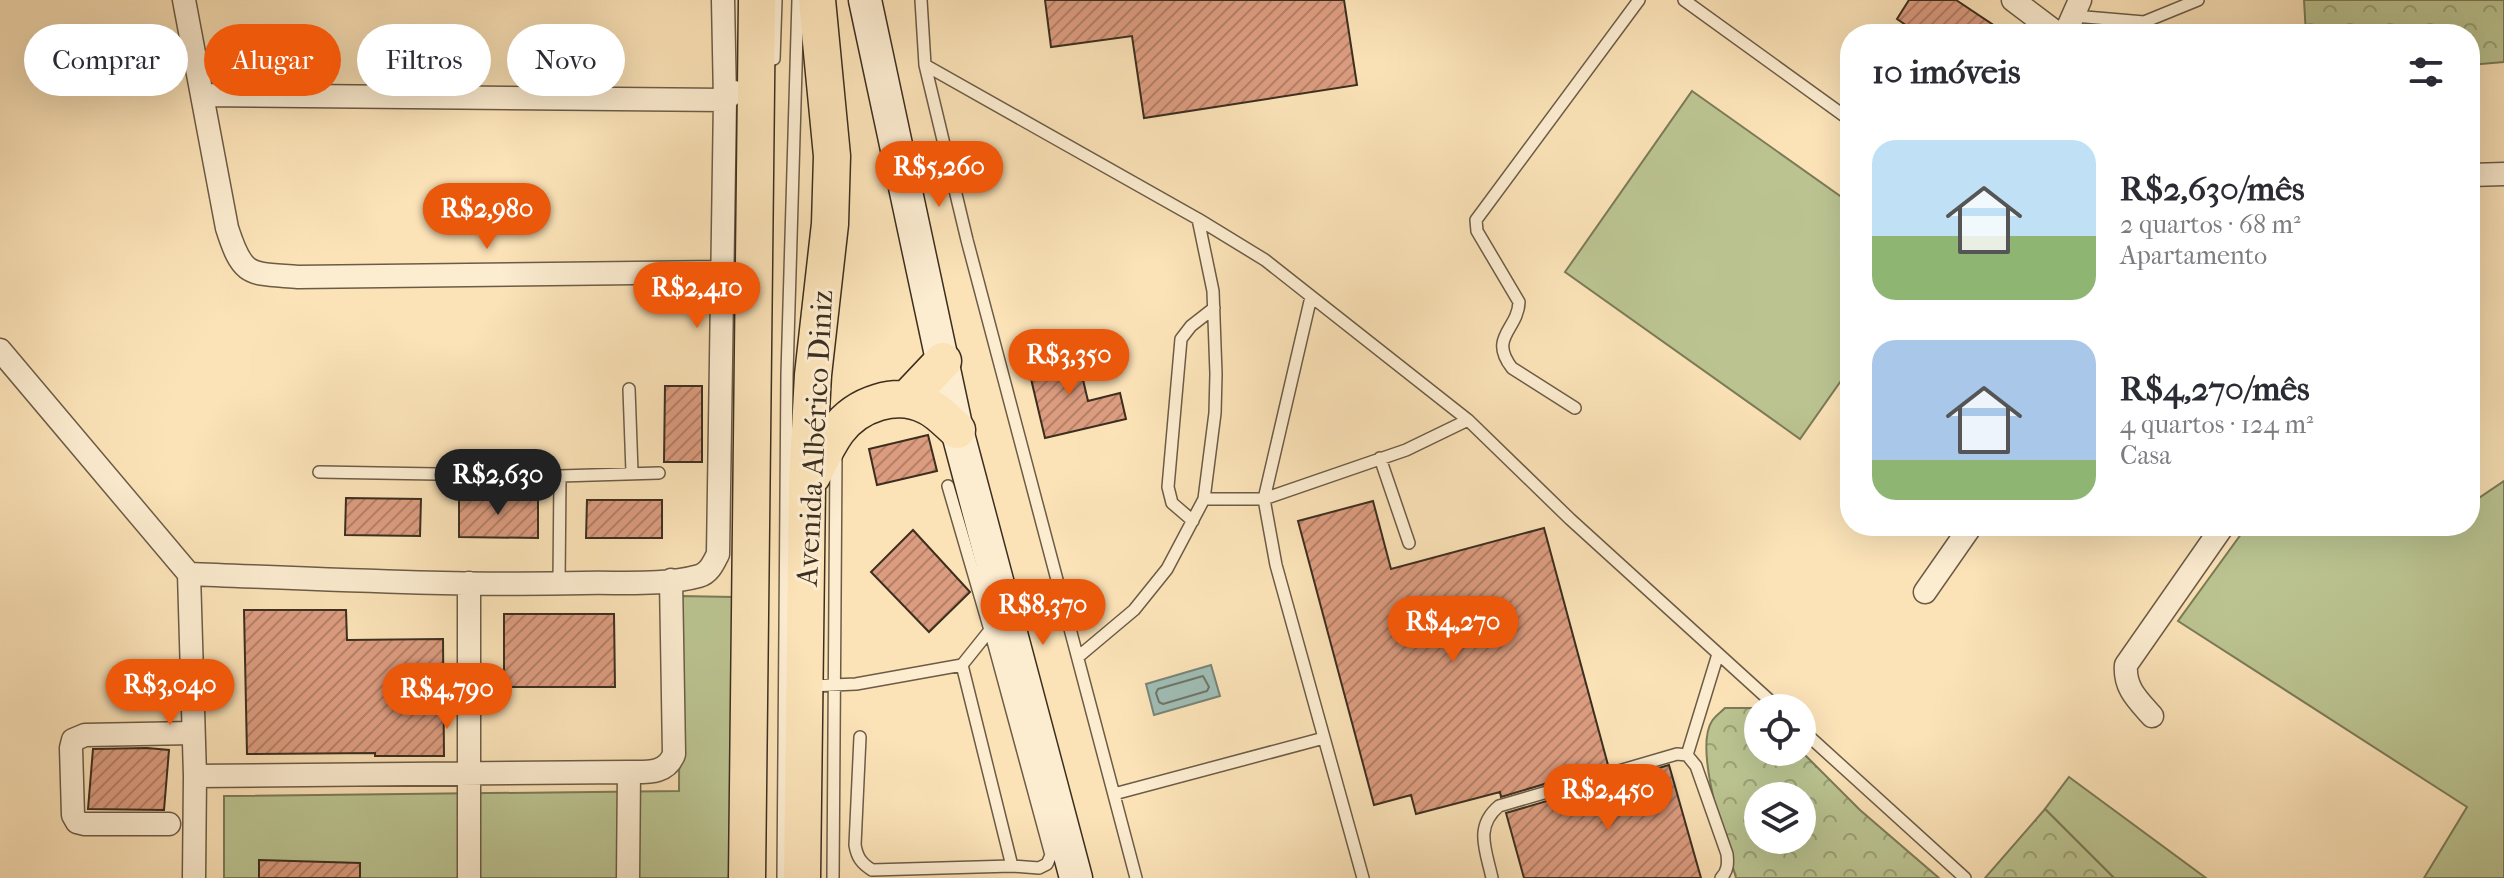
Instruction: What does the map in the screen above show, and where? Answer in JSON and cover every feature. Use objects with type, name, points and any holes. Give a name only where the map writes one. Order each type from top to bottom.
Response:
[{"type":"main road","name":"Avenida Albérico Diniz","points":[[747,878],[764,76],[757,0]]},
{"type":"main road","name":"Avenida Albérico Diniz","points":[[802,878],[820,685],[807,484],[813,375],[830,224],[832,156],[817,0]]},
{"type":"main road","points":[[865,0],[957,430],[1076,878]]},
{"type":"main road","points":[[908,398],[943,361]]},
{"type":"main road","points":[[807,484],[836,432],[847,419],[869,406],[889,399],[908,398],[929,407],[957,430]]},
{"type":"street","points":[[184,0],[227,228],[235,255],[245,269],[259,274],[298,277],[721,272]]},
{"type":"street","points":[[189,574],[559,583],[671,580],[702,576],[711,567],[718,554],[725,100],[723,0]]},
{"type":"street","points":[[2013,0],[2045,24]]},
{"type":"street","points":[[203,95],[725,100],[764,76]]},
{"type":"street","points":[[2480,175],[2504,174]]},
{"type":"street","points":[[1,347],[189,574],[195,776],[194,878]]},
{"type":"street","points":[[1925,592],[1964,536]]},
{"type":"street","points":[[2152,716],[2129,690],[2125,677],[2126,665],[2216,536]]},
{"type":"street","points":[[195,776],[629,772],[665,768],[674,754],[671,580]]},
{"type":"street","points":[[469,583],[469,878]]},
{"type":"street","points":[[169,824],[77,822],[73,815],[73,740],[85,735],[193,733]]},
{"type":"street","points":[[628,878],[629,772]]},
{"type":"lane","points":[[764,76],[776,0]]},
{"type":"lane","points":[[783,878],[787,374],[798,0]]},
{"type":"lane","points":[[921,0],[925,65],[967,240],[1136,878]]},
{"type":"lane","points":[[1575,408],[1512,368],[1504,358],[1504,335],[1519,309],[1519,302],[1477,231],[1476,220],[1639,0]]},
{"type":"lane","points":[[1684,0],[1840,113]]},
{"type":"lane","points":[[2073,17],[2144,22],[2198,0]]},
{"type":"lane","points":[[925,65],[1265,260],[1468,420],[1570,519],[1762,694]]},
{"type":"lane","points":[[1078,657],[1134,610],[1167,569],[1204,499],[1216,398],[1214,308],[1198,219]]},
{"type":"lane","points":[[1311,297],[1264,499],[1276,565],[1363,878]]},
{"type":"lane","points":[[1193,521],[1172,503],[1168,487],[1181,339],[1191,326],[1214,308]]},
{"type":"lane","points":[[629,389],[632,472]]},
{"type":"lane","points":[[1204,499],[1264,499],[1406,450],[1468,420]]},
{"type":"lane","points":[[833,878],[820,685],[836,432]]},
{"type":"lane","points":[[1380,458],[1409,543]]},
{"type":"lane","points":[[319,472],[560,476],[659,473]]},
{"type":"lane","points":[[559,583],[560,476]]},
{"type":"lane","points":[[860,737],[855,845],[863,865],[872,870],[1039,868],[1047,864],[1051,855],[948,486]]},
{"type":"lane","points":[[820,685],[962,665],[990,630]]},
{"type":"lane","points":[[1687,755],[1718,654]]},
{"type":"lane","points":[[962,665],[1012,866]]},
{"type":"lane","points":[[1114,794],[1324,738]]},
{"type":"lane","points":[[1816,743],[1965,878]]},
{"type":"lane","points":[[1492,878],[1484,825],[1489,814],[1499,806],[1677,754],[1687,755],[1696,766],[1727,854],[1728,863],[1721,878]]},
{"type":"green space","points":[[2304,0],[2504,0],[2504,62],[2480,64],[2480,24],[2305,24]]},
{"type":"green space","points":[[1692,91],[1840,196],[1840,382],[1800,439],[1565,272]]},
{"type":"green space","points":[[2504,481],[2504,878],[2424,878],[2467,807],[2178,621],[2240,536],[2480,536],[2480,497]]},
{"type":"green space","points":[[680,596],[733,597],[733,878],[224,878],[224,796],[679,791]]},
{"type":"green space","points":[[1725,708],[1744,708],[1744,766],[1816,766],[1860,810],[1939,878],[1736,878],[1709,775],[1707,734],[1712,721]]},
{"type":"green space","points":[[2069,777],[2206,878],[2114,878],[2045,809]]},
{"type":"green space","points":[[2045,809],[2114,878],[1985,878]]},
{"type":"water","points":[[1211,665],[1220,696],[1154,715],[1146,684]]},
{"type":"building","points":[[1045,0],[1344,0],[1357,85],[1144,118],[1132,36],[1051,47]]},
{"type":"building","points":[[1909,0],[1956,0],[1992,24],[1904,24],[1897,19]]},
{"type":"building","points":[[1076,350],[1088,401],[1120,393],[1126,419],[1045,438],[1027,362]]},
{"type":"building","points":[[665,386],[702,386],[702,462],[664,462]]},
{"type":"building","points":[[928,435],[937,471],[877,485],[869,449]]},
{"type":"building","points":[[459,496],[538,497],[538,538],[459,537]]},
{"type":"building","points":[[346,498],[421,499],[420,536],[345,535]]},
{"type":"building","points":[[587,500],[662,500],[662,538],[586,538]]},
{"type":"building","points":[[1373,501],[1391,569],[1544,528],[1608,765],[1501,797],[1500,792],[1416,814],[1411,795],[1374,805],[1298,521]]},
{"type":"building","points":[[913,530],[970,592],[929,632],[871,572]]},
{"type":"building","points":[[244,610],[346,610],[347,640],[443,639],[444,756],[247,754]]},
{"type":"building","points":[[504,614],[614,614],[615,687],[504,687]]},
{"type":"building","points":[[93,749],[169,750],[164,810],[88,809]]},
{"type":"building","points":[[1669,765],[1701,878],[1524,878],[1506,813]]},
{"type":"building","points":[[259,860],[360,863],[360,878],[259,878]]}]
